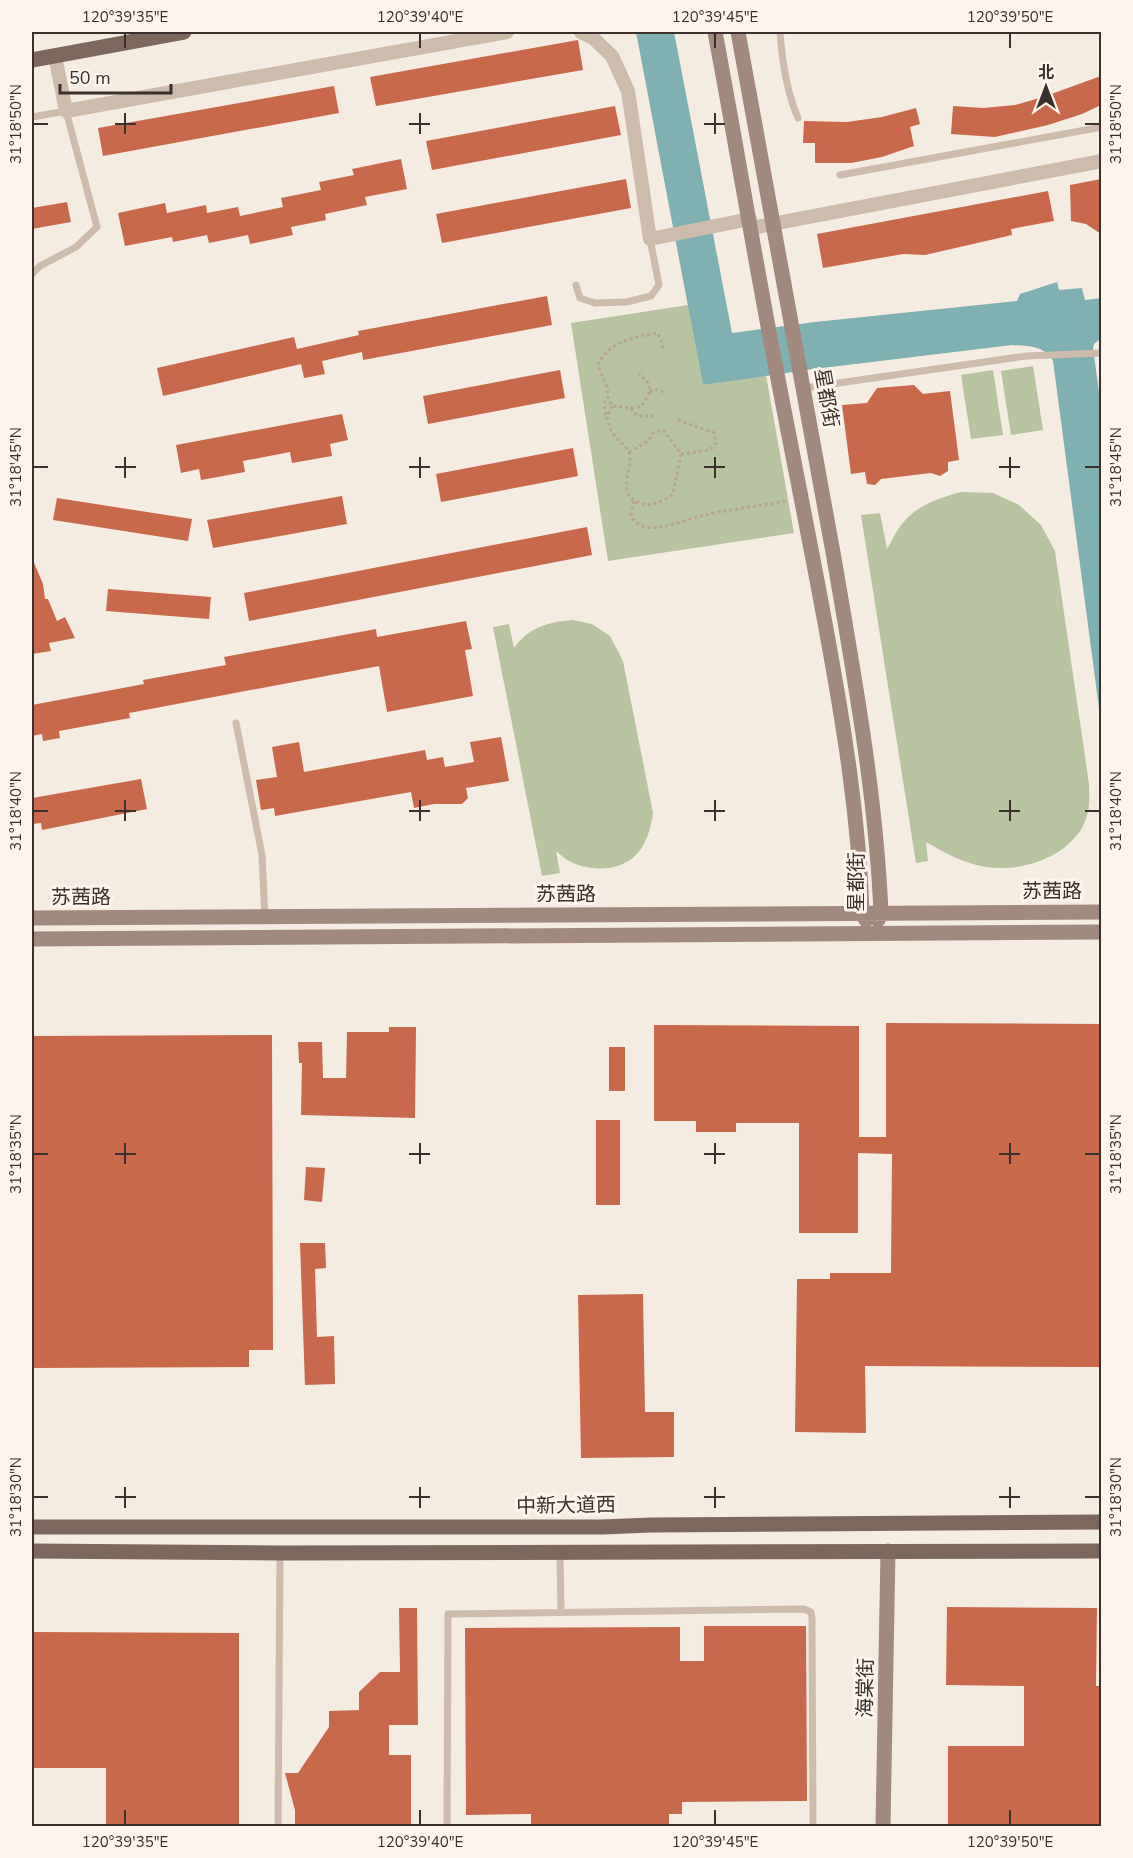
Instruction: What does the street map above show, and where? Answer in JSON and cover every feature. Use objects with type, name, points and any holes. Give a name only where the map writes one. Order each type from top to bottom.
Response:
[{"type":"main road","points":[[32,60],[184,32]]},
{"type":"main road","name":"星都街","points":[[715,32],[842,720],[853,793],[860,862],[862,913],[872,933]]},
{"type":"main road","name":"星都街","points":[[738,32],[772,224],[804,384],[862,718],[878,852],[881,913],[872,933]]},
{"type":"main road","name":"苏茜路","points":[[32,918],[1101,912]]},
{"type":"main road","points":[[32,939],[1101,932]]},
{"type":"main road","name":"中新大道西","points":[[32,1527],[602,1527],[663,1524],[1101,1522]]},
{"type":"main road","points":[[32,1551],[1101,1551]]},
{"type":"main road","name":"海棠街","points":[[884,1827],[888,1551]]},
{"type":"street","points":[[55,56],[66,111],[507,32]]},
{"type":"street","points":[[581,32],[593,38],[612,56],[628,91],[650,239],[722,224],[772,224],[1101,161]]},
{"type":"lane","points":[[780,32],[782,60],[790,99],[798,118]]},
{"type":"lane","points":[[32,117],[66,111],[97,226],[76,247],[40,266],[32,274]]},
{"type":"lane","points":[[840,175],[1101,127]]},
{"type":"lane","points":[[576,285],[580,298],[595,303],[626,302],[651,296],[659,285],[650,239]]},
{"type":"lane","points":[[804,384],[1039,355],[1101,353]]},
{"type":"lane","points":[[236,723],[262,855],[265,918]]},
{"type":"lane","points":[[278,1827],[280,1552]]},
{"type":"lane","points":[[560,1552],[561,1612]]},
{"type":"lane","points":[[447,1827],[448,1614],[804,1609],[810,1612],[812,1618],[813,1827]]},
{"type":"path","points":[[607,417],[612,406],[598,366],[601,357],[608,349],[657,333],[662,339],[663,349]]},
{"type":"path","points":[[639,373],[648,383],[650,392]]},
{"type":"path","points":[[612,406],[631,408],[642,406],[650,392],[655,389],[664,392]]},
{"type":"path","points":[[608,397],[604,404],[611,430],[629,452],[626,484],[630,496],[634,501],[645,506],[661,502],[673,494],[681,454],[663,430],[654,432],[648,441],[629,452]]},
{"type":"path","points":[[631,408],[637,416],[654,416]]},
{"type":"path","points":[[678,420],[714,433],[716,443],[710,450],[681,454]]},
{"type":"path","points":[[634,501],[631,517],[635,522],[644,527],[656,527],[670,526],[706,514],[802,499]]},
{"type":"green space","points":[[688,305],[703,385],[766,375],[794,533],[608,561],[571,323]]},
{"type":"green space","points":[[1033,366],[1043,430],[1011,435],[1001,371]]},
{"type":"green space","points":[[993,370],[1003,435],[971,439],[961,375]]},
{"type":"green space","points":[[961,492],[993,493],[1019,505],[1041,525],[1055,551],[1089,784],[1089,809],[1083,827],[1062,849],[1048,858],[1017,867],[986,867],[970,863],[926,842],[928,861],[916,863],[861,515],[880,513],[887,549],[900,527],[914,512],[937,500]]},
{"type":"green space","points":[[573,620],[592,624],[610,636],[623,661],[653,813],[649,832],[641,849],[627,862],[609,868],[590,868],[569,861],[556,851],[560,873],[542,876],[493,627],[509,624],[514,648],[533,630],[555,622]]},
{"type":"water","points":[[636,32],[674,32],[732,333],[1017,301],[1020,294],[1057,282],[1059,290],[1082,288],[1085,300],[1101,298],[1101,338],[1093,348],[1102,414],[1101,723],[1053,361],[1040,349],[1012,345],[703,385]]},
{"type":"building","points":[[578,40],[583,70],[376,106],[370,77]]},
{"type":"building","points":[[1101,76],[1101,105],[1082,114],[1048,125],[995,137],[951,134],[953,106],[983,108],[1015,105]]},
{"type":"building","points":[[334,86],[339,113],[103,156],[98,128]]},
{"type":"building","points":[[615,106],[621,135],[432,170],[426,141]]},
{"type":"building","points":[[916,108],[920,124],[910,127],[914,146],[882,157],[851,163],[815,163],[815,143],[803,143],[804,121],[847,122],[882,117]]},
{"type":"building","points":[[401,159],[407,189],[365,197],[367,205],[325,214],[326,220],[291,227],[293,235],[250,244],[248,235],[209,243],[207,235],[173,242],[172,237],[125,246],[118,213],[165,203],[167,213],[206,205],[207,213],[238,207],[240,216],[283,207],[281,198],[321,190],[319,182],[354,175],[352,169]]},
{"type":"building","points":[[626,179],[631,208],[442,243],[436,214]]},
{"type":"building","points":[[1101,179],[1101,234],[1086,224],[1071,221],[1070,185]]},
{"type":"building","points":[[1048,191],[1054,221],[1011,229],[1012,235],[925,255],[903,254],[823,268],[817,234]]},
{"type":"building","points":[[67,202],[71,222],[32,229],[32,208]]},
{"type":"building","points":[[547,296],[552,325],[363,360],[362,352],[322,361],[325,374],[304,378],[301,364],[163,396],[157,368],[294,337],[297,349],[359,335],[358,331]]},
{"type":"building","points":[[560,370],[565,398],[428,424],[423,396]]},
{"type":"building","points":[[914,385],[923,394],[950,391],[959,460],[948,462],[948,471],[940,476],[931,473],[881,479],[875,485],[867,484],[865,472],[851,474],[842,405],[867,403],[877,388]]},
{"type":"building","points":[[342,414],[348,440],[330,444],[332,456],[292,463],[290,452],[243,461],[245,472],[201,480],[199,469],[181,473],[176,445]]},
{"type":"building","points":[[573,448],[578,476],[441,502],[436,474]]},
{"type":"building","points":[[342,496],[347,524],[213,548],[207,520]]},
{"type":"building","points":[[57,498],[192,519],[188,541],[53,520]]},
{"type":"building","points":[[587,527],[592,555],[249,621],[244,593]]},
{"type":"building","points":[[32,558],[43,584],[45,599],[48,599],[57,621],[65,617],[75,638],[49,643],[51,651],[32,654]]},
{"type":"building","points":[[108,589],[211,597],[209,619],[106,611]]},
{"type":"building","points":[[466,621],[472,649],[465,650],[473,696],[387,712],[379,666],[129,713],[130,718],[59,731],[60,738],[43,741],[42,734],[32,736],[32,705],[144,684],[143,680],[226,665],[224,657],[376,629],[377,637]]},
{"type":"building","points":[[501,737],[509,781],[466,788],[468,798],[462,804],[434,804],[414,808],[411,792],[275,816],[274,808],[261,810],[256,780],[277,777],[272,747],[299,742],[304,772],[425,750],[427,760],[443,757],[445,767],[474,762],[470,742]]},
{"type":"building","points":[[141,779],[147,809],[42,830],[41,823],[32,824],[32,798]]},
{"type":"building","points":[[886,1023],[1101,1024],[1101,1367],[865,1366],[866,1433],[795,1432],[797,1279],[830,1279],[830,1273],[891,1273],[892,1154],[858,1153],[858,1233],[799,1233],[799,1123],[736,1123],[736,1132],[696,1132],[696,1121],[654,1121],[654,1025],[859,1026],[859,1137],[886,1137]]},
{"type":"building","points":[[389,1027],[416,1027],[415,1118],[301,1115],[302,1063],[299,1063],[298,1042],[322,1042],[323,1078],[346,1078],[347,1032],[389,1032]]},
{"type":"building","points":[[272,1035],[273,1350],[249,1350],[249,1367],[32,1368],[32,1036]]},
{"type":"building","points":[[609,1047],[625,1047],[625,1091],[609,1091]]},
{"type":"building","points":[[596,1120],[620,1120],[620,1205],[596,1205]]},
{"type":"building","points":[[306,1167],[325,1168],[322,1202],[304,1200]]},
{"type":"building","points":[[300,1243],[325,1243],[326,1268],[315,1269],[317,1337],[334,1336],[335,1384],[305,1385]]},
{"type":"building","points":[[643,1294],[645,1412],[674,1412],[674,1457],[581,1458],[578,1295]]},
{"type":"building","points":[[947,1607],[1097,1608],[1096,1686],[1101,1686],[1101,1827],[948,1827],[948,1746],[1024,1746],[1024,1686],[946,1685]]},
{"type":"building","points":[[399,1608],[417,1608],[418,1725],[389,1725],[389,1755],[411,1755],[411,1827],[295,1827],[295,1810],[285,1773],[298,1773],[329,1727],[329,1711],[359,1710],[359,1692],[380,1672],[400,1672]]},
{"type":"building","points":[[704,1626],[806,1626],[807,1801],[682,1802],[682,1814],[669,1814],[669,1827],[531,1827],[531,1814],[466,1815],[465,1628],[680,1627],[680,1661],[704,1661]]},
{"type":"building","points":[[32,1632],[239,1633],[239,1827],[106,1827],[106,1768],[32,1768]]}]
